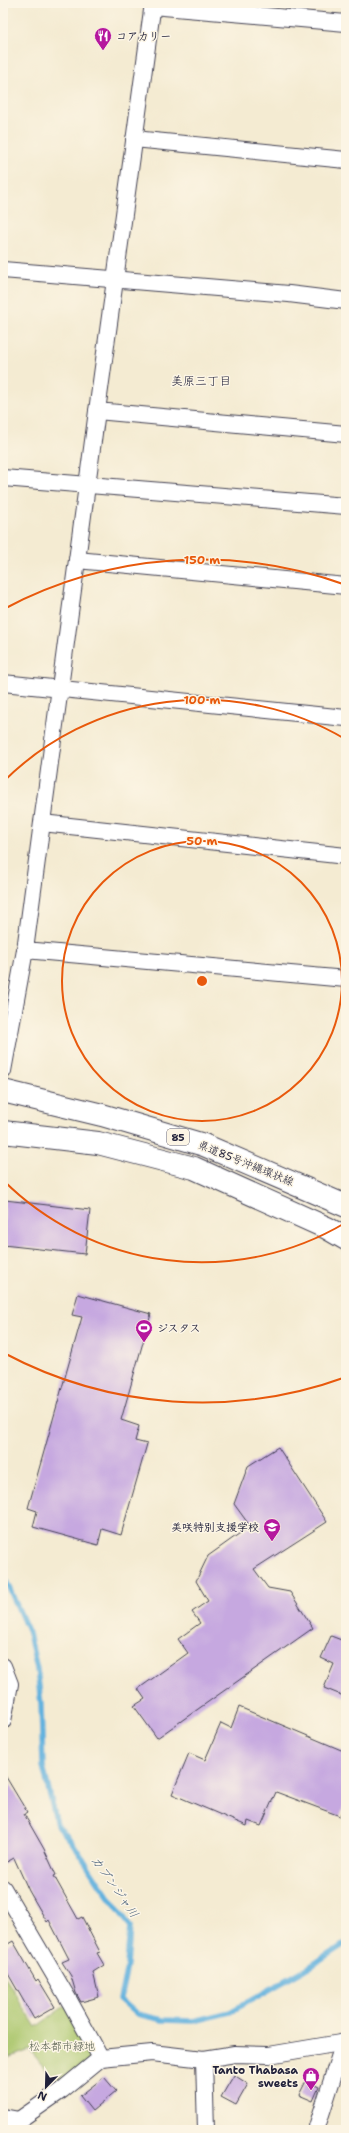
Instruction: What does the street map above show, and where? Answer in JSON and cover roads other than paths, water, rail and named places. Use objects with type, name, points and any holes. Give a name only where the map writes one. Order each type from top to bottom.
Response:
[{"type":"main road","name":"県道85号沖縄環状線","points":[[3,1092],[102,1115],[204,1144],[344,1200]]},
{"type":"main road","name":"85","points":[[3,1132],[98,1143],[194,1168],[328,1228],[346,1239]]},
{"type":"street","points":[[3,1071],[25,950],[152,4],[346,24]]},
{"type":"street","points":[[134,139],[346,160]]},
{"type":"street","points":[[3,270],[346,301]]},
{"type":"street","points":[[97,411],[346,434]]},
{"type":"street","points":[[3,478],[346,506]]},
{"type":"street","points":[[77,560],[346,586]]},
{"type":"street","points":[[3,683],[59,690],[346,718]]},
{"type":"street","points":[[42,824],[346,856]]},
{"type":"street","points":[[25,950],[346,979]]},
{"type":"street","points":[[3,1666],[10,1684],[3,1721]]},
{"type":"street","points":[[3,1888],[70,2002],[100,2058]]},
{"type":"street","points":[[3,2117],[16,2125],[62,2090],[100,2058],[152,2053],[204,2059],[234,2054],[269,2056],[345,2042],[316,2130]]},
{"type":"street","points":[[204,2059],[206,2130]]},
{"type":"waterway","name":"カブンジャ川","points":[[3,1574],[29,1633],[37,1669],[41,1704],[43,1766],[57,1825],[72,1842],[130,1926],[127,1966],[120,1999],[137,2014],[163,2020],[193,2021],[230,2012],[306,1969],[346,1943]]},
{"type":"place","name":"コアカリー","points":[[103,51]]},
{"type":"place","name":"ジスタス","points":[[144,1343]]},
{"type":"place","name":"美咲特別支援学校","points":[[272,1542]]},
{"type":"place","name":"Tanto Thabasa sweets","points":[[311,2091]]},
{"type":"district","name":"美原三丁目","points":[[201,381]]},
{"type":"park label","name":"松本都市緑地","points":[[62,2046]]}]
